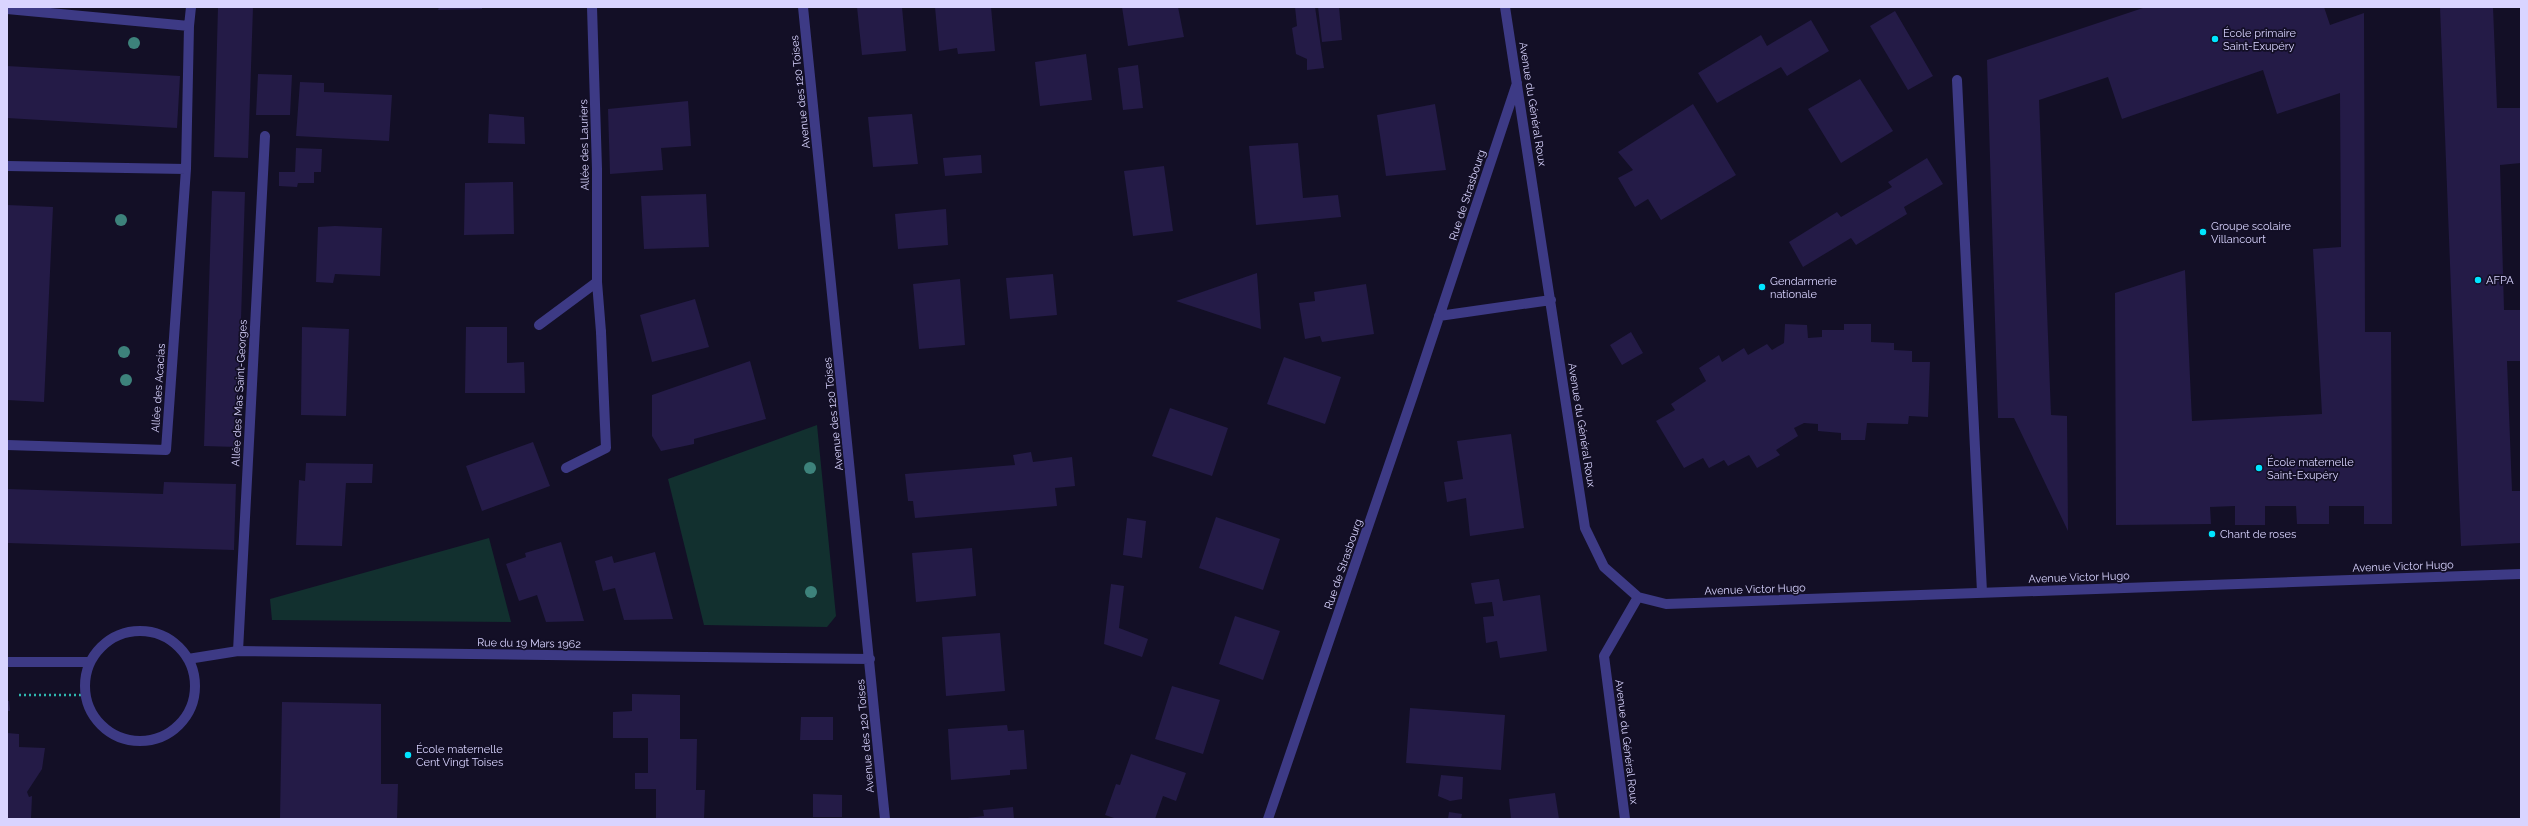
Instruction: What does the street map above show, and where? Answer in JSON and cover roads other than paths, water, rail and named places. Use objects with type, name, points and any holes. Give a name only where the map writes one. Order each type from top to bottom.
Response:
[{"type":"street","name":"Allée des Acacias","points":[[7,445],[166,450],[186,169],[189,26],[191,7]]},
{"type":"street","name":"Allée des Lauriers","points":[[566,468],[606,448],[601,332],[597,282],[597,169],[592,7]]},
{"type":"street","name":"Avenue des 120 Toises","points":[[803,7],[885,819]]},
{"type":"street","name":"Avenue du Général Roux","points":[[1505,7],[1585,528],[1604,567],[1638,597],[1604,656],[1625,819]]},
{"type":"street","points":[[7,9],[55,11],[189,26]]},
{"type":"street","points":[[1957,80],[1982,592]]},
{"type":"street","name":"Rue de Strasbourg","points":[[1268,819],[1439,316],[1517,81]]},
{"type":"street","name":"Allée des Mas Saint-Georges","points":[[238,651],[265,136]]},
{"type":"street","points":[[7,166],[186,169]]},
{"type":"street","points":[[539,325],[597,282]]},
{"type":"street","points":[[1439,316],[1551,300]]},
{"type":"street","name":"Avenue Victor Hugo","points":[[1638,597],[1666,604],[2521,574]]},
{"type":"street","points":[[138,630],[168,637],[188,659],[196,687],[187,716],[166,736],[137,742],[113,735],[94,718],[84,695],[89,662],[109,639],[138,630]]},
{"type":"street","name":"Rue du 19 Mars 1962","points":[[188,659],[238,651],[870,659]]},
{"type":"street","points":[[7,662],[89,662]]},
{"type":"place","name":"École primaire Saint-Exupéry","points":[[2215,39]]},
{"type":"place","name":"Groupe scolaire Villancourt","points":[[2203,232]]},
{"type":"place","name":"AFPA","points":[[2478,280]]},
{"type":"place","name":"Gendarmerie nationale","points":[[1762,287]]},
{"type":"place","name":"École maternelle Saint-Exupéry","points":[[2259,468]]},
{"type":"place","name":"Chant de roses","points":[[2212,534]]},
{"type":"place","name":"École maternelle Cent Vingt Toises","points":[[408,755]]}]
